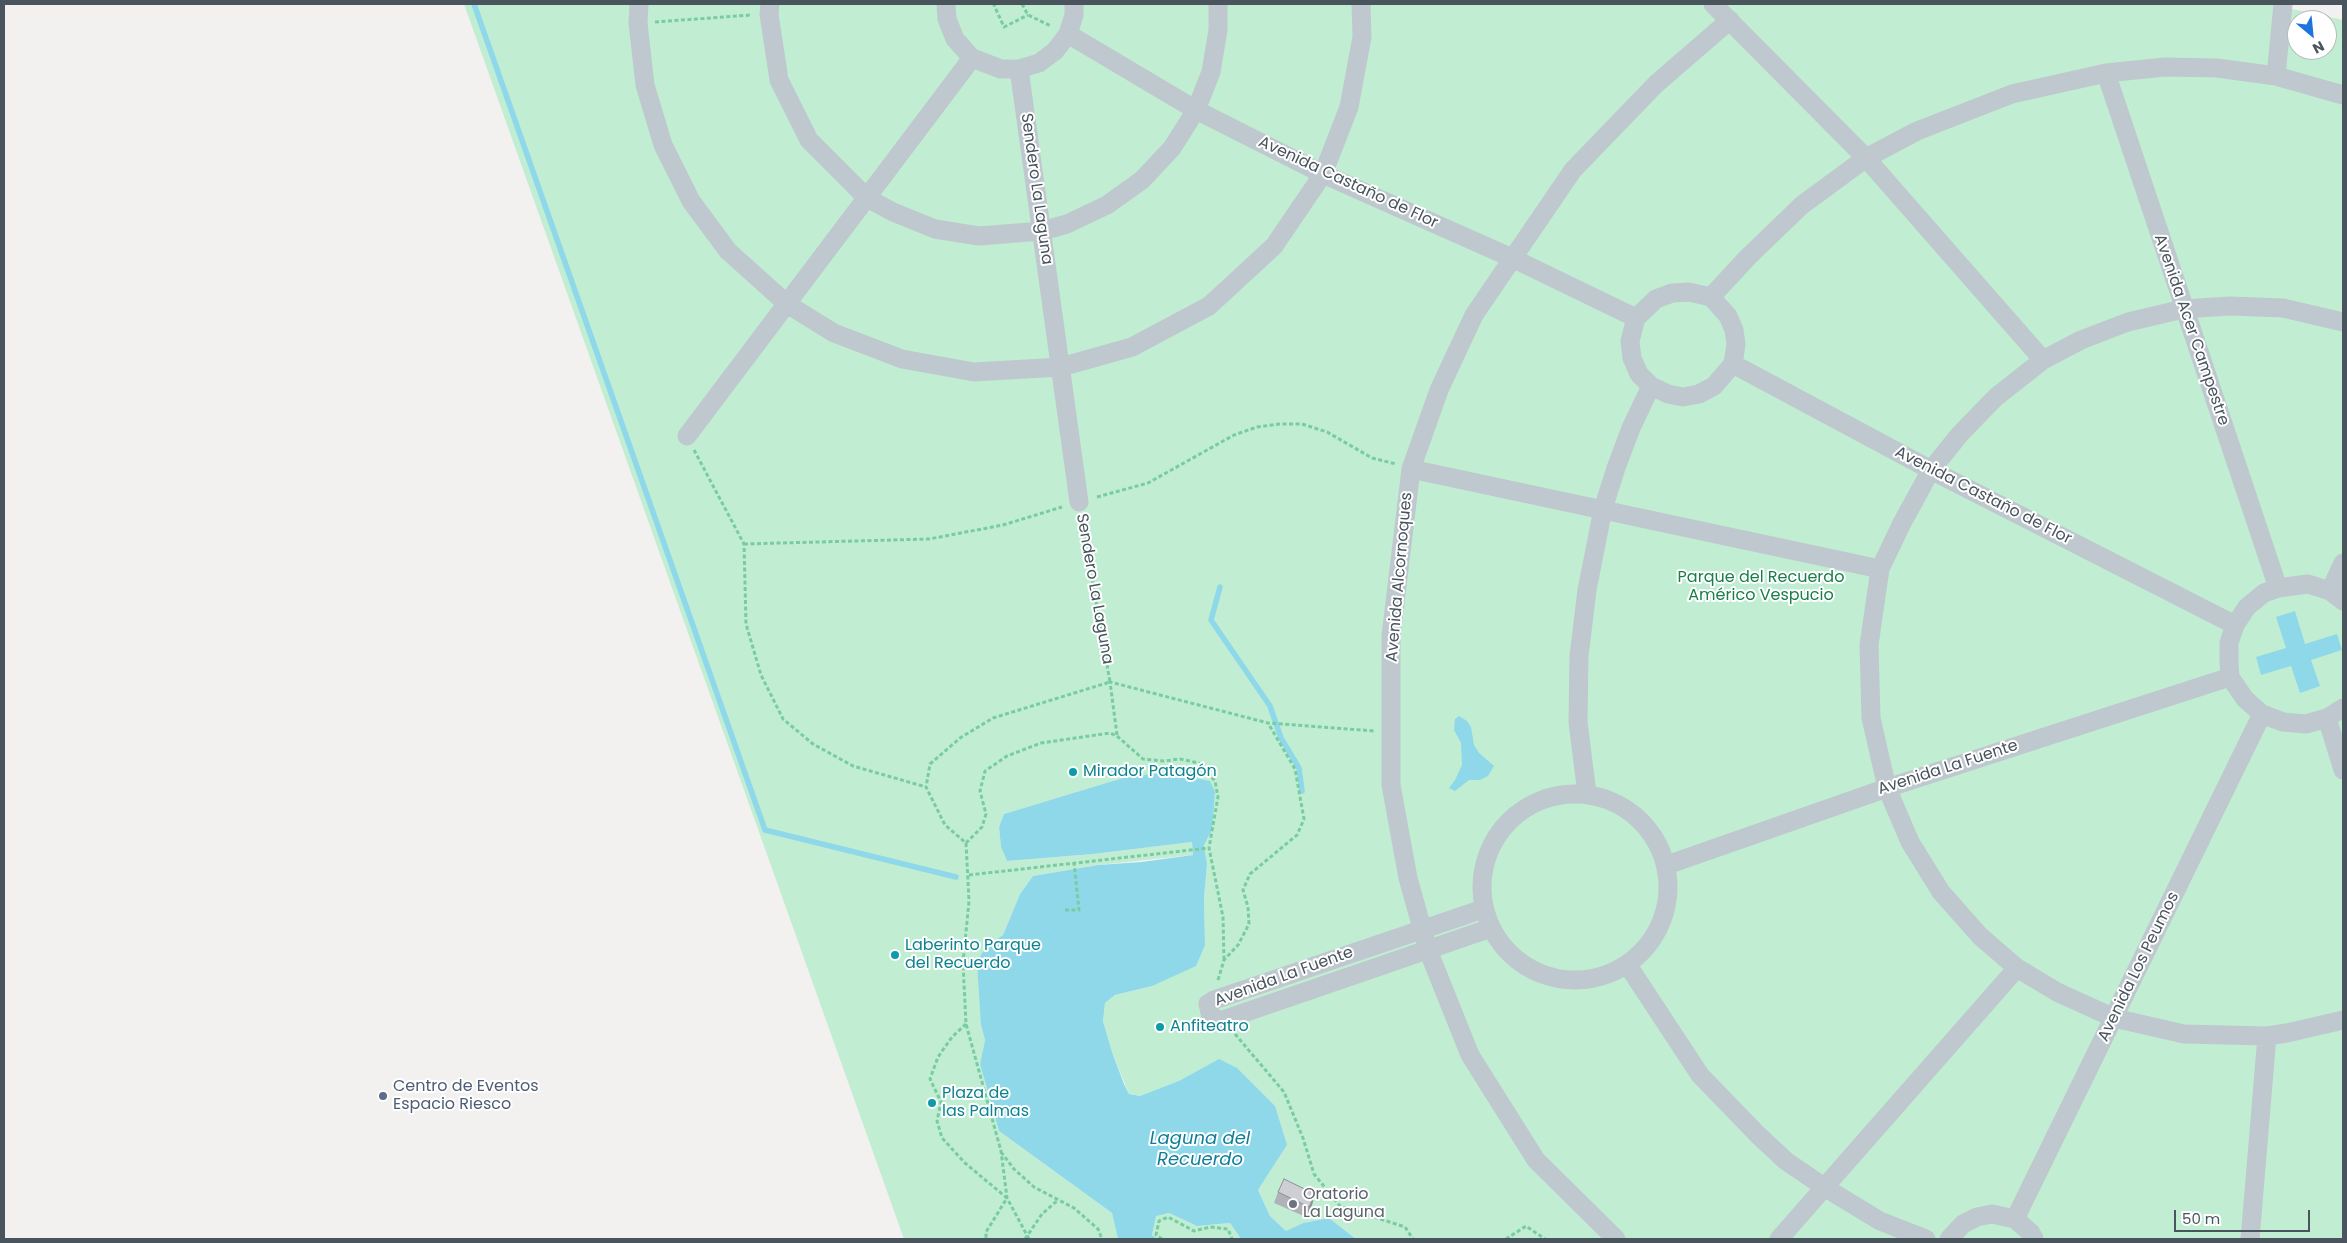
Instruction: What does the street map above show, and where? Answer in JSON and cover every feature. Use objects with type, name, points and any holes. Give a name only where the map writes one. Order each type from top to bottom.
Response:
[{"type":"lane","points":[[639,4],[638,23],[645,85],[663,145],[691,200],[728,251],[787,304],[834,333],[902,359],[974,372],[1061,367],[1132,347],[1209,306],[1274,246],[1323,174],[1349,107],[1362,37],[1361,4]]},
{"type":"lane","points":[[946,4],[947,19],[955,39],[972,58],[1001,69],[1019,69],[1039,63],[1055,51],[1068,34],[1074,15],[1074,4]]},
{"type":"lane","points":[[770,9],[779,80],[809,140],[867,198],[893,212],[935,229],[980,236],[1042,231],[1067,224],[1107,205],[1142,180],[1172,148],[1196,110],[1211,72],[1218,30],[1218,4]]},
{"type":"lane","points":[[1714,4],[1866,158],[2044,360]]},
{"type":"lane","points":[[2276,76],[2283,4]]},
{"type":"lane","name":"Avenida Alcornoques","points":[[1616,1239],[1536,1160],[1470,1055],[1428,950],[1408,878],[1391,785],[1391,636],[1411,468],[1439,390],[1474,315],[1573,170],[1656,84],[1730,20]]},
{"type":"lane","name":"Avenida Castaño de Flor","points":[[1068,34],[1196,110],[1323,174],[1512,258],[1636,318]]},
{"type":"lane","points":[[687,436],[972,58]]},
{"type":"lane","points":[[1711,297],[1748,257],[1802,205],[1866,158],[1917,131],[2012,94],[2106,73],[2165,67],[2209,68],[2276,76],[2343,94]]},
{"type":"lane","name":"Sendero La Laguna","points":[[1019,69],[1079,502]]},
{"type":"lane","name":"Avenida Acer Campestre","points":[[2106,73],[2183,309],[2278,588]]},
{"type":"lane","points":[[1689,292],[1711,297],[1728,316],[1734,330],[1736,344],[1732,364],[1714,386],[1699,394],[1682,397],[1668,394],[1651,386],[1639,374],[1632,358],[1630,341],[1636,318],[1656,299],[1672,293],[1689,292]]},
{"type":"lane","points":[[2343,322],[2283,308],[2230,306],[2183,309],[2128,322],[2081,340],[2044,360],[1996,396],[1960,434],[1931,470],[1902,523],[1880,569],[1869,645],[1871,718],[1886,788],[1910,842],[1941,892],[1980,936],[2017,968],[2057,992],[2114,1018],[2184,1034],[2267,1036],[2287,1034],[2343,1020]]},
{"type":"lane","name":"Avenida Castaño de Flor","points":[[1732,364],[1931,470],[2235,625]]},
{"type":"lane","points":[[1587,794],[1578,722],[1578,656],[1587,590],[1603,509],[1630,428],[1651,386]]},
{"type":"lane","points":[[1411,468],[1880,569]]},
{"type":"lane","points":[[2343,563],[2337,596],[2308,584],[2278,588],[2264,593],[2247,607],[2235,625],[2229,643],[2230,677],[2245,699],[2262,714],[2283,722],[2306,724],[2335,713],[2343,770]]},
{"type":"lane","name":"Avenida La Fuente","points":[[1667,865],[1886,788],[2230,677]]},
{"type":"lane","name":"Avenida Los Peumos","points":[[2015,1219],[2262,714]]},
{"type":"lane","points":[[1558,793],[1587,794],[1614,801],[1638,817],[1656,838],[1667,865],[1669,893],[1663,921],[1648,945],[1627,964],[1601,976],[1573,980],[1546,975],[1521,962],[1501,943],[1491,928],[1483,909],[1482,887],[1488,855],[1504,827],[1528,806],[1558,793]]},
{"type":"lane","name":"Avenida La Fuente","points":[[1483,909],[1422,928],[1214,1000],[1208,1004],[1210,1013],[1214,1020],[1223,1020],[1491,928]]},
{"type":"lane","points":[[1627,964],[1700,1075],[1732,1110],[1786,1161],[1880,1221],[1926,1239]]},
{"type":"lane","points":[[1780,1239],[2017,968]]},
{"type":"lane","points":[[2250,1239],[2267,1036]]},
{"type":"lane","points":[[1949,1239],[1962,1224],[1976,1217],[1992,1214],[2015,1219],[2031,1233],[2034,1239]]},
{"type":"path","points":[[996,4],[994,5],[1004,27],[1028,15]]},
{"type":"path","points":[[1022,4],[1028,15],[1068,34]]},
{"type":"path","points":[[638,23],[770,9]]},
{"type":"path","points":[[744,544],[929,539],[1003,525],[1148,483],[1234,435],[1257,427],[1279,424],[1302,424],[1327,432],[1372,458],[1411,468]]},
{"type":"path","points":[[687,436],[744,544],[746,624],[761,675],[783,719],[813,744],[853,766],[926,788],[945,825],[966,843],[969,901],[963,963],[966,1024],[1001,1151],[1007,1198],[1027,1238]]},
{"type":"path","name":"Sendero La Laguna","points":[[926,788],[930,764],[960,738],[993,718],[1110,682],[1079,502]]},
{"type":"path","points":[[1117,736],[1110,682],[1269,723],[1391,732]]},
{"type":"path","points":[[1224,960],[1238,945],[1249,924],[1248,907],[1243,890],[1250,874],[1297,835],[1304,819],[1295,770],[1269,723]]},
{"type":"path","points":[[966,843],[982,827],[986,814],[980,791],[985,770],[1007,756],[1042,743],[1110,733],[1117,736],[1143,759],[1164,761],[1180,759],[1199,762],[1215,781],[1218,797],[1209,848],[1223,917],[1224,960],[1214,1000]]},
{"type":"path","points":[[968,875],[1209,848]]},
{"type":"path","points":[[1065,910],[1079,910],[1074,863]]},
{"type":"path","points":[[1223,1020],[1284,1092],[1303,1138],[1314,1174],[1340,1206],[1405,1227],[1413,1239]]},
{"type":"path","points":[[966,1024],[952,1038],[938,1057],[930,1080],[941,1102],[937,1121],[942,1138],[1007,1198]]},
{"type":"path","points":[[1001,1151],[1014,1169],[1034,1187],[1074,1208],[1098,1229],[1102,1239]]},
{"type":"path","points":[[986,1239],[986,1232],[1007,1198]]},
{"type":"path","points":[[1027,1238],[1042,1214],[1058,1200]]},
{"type":"path","points":[[1162,1239],[1156,1235],[1159,1221],[1168,1217],[1194,1231],[1210,1227],[1228,1229],[1232,1239]]},
{"type":"path","points":[[1506,1239],[1526,1226],[1545,1239]]},
{"type":"green space","name":"Parque del Recuerdo Américo Vespucio","points":[[464,4],[2269,4],[2297,10],[2287,10],[2287,60],[2337,60],[2337,19],[2343,20],[2343,1239],[1356,1239],[1329,1218],[1303,1223],[1286,1231],[1270,1216],[1258,1190],[1287,1145],[1181,1080],[1140,1096],[1129,1094],[1112,1052],[1103,1021],[1105,1003],[1115,995],[1152,986],[1205,945],[1204,898],[1207,864],[1204,845],[1212,830],[1209,781],[1166,772],[1126,777],[1004,814],[999,827],[1001,847],[1007,861],[1093,854],[1192,842],[1193,855],[1098,865],[1033,876],[1020,894],[1003,935],[985,947],[981,1025],[985,1040],[980,1064],[999,1131],[1112,1213],[1118,1239],[904,1239]]},
{"type":"green space","points":[[1169,1213],[1197,1226],[1230,1223],[1241,1239],[1157,1239],[1152,1235],[1156,1215]]},
{"type":"water","points":[[2295,611],[2305,644],[2337,634],[2342,650],[2311,660],[2320,686],[2300,693],[2291,666],[2261,675],[2256,657],[2286,648],[2276,617]]},
{"type":"water","points":[[1459,716],[1467,721],[1471,727],[1474,745],[1479,753],[1494,766],[1488,776],[1480,780],[1469,780],[1455,791],[1449,788],[1462,765],[1461,743],[1454,730],[1455,719]]},
{"type":"water","name":"Laguna del Recuerdo","points":[[1166,772],[1210,781],[1215,792],[1212,830],[1204,845],[1207,864],[1204,898],[1205,945],[1196,966],[1152,986],[1115,995],[1105,1003],[1103,1021],[1124,1084],[1129,1094],[1140,1096],[1181,1080],[1219,1059],[1237,1068],[1275,1106],[1287,1145],[1258,1190],[1270,1216],[1286,1231],[1303,1223],[1329,1218],[1356,1239],[1241,1239],[1230,1223],[1197,1226],[1169,1213],[1156,1216],[1152,1235],[1157,1239],[1118,1239],[1112,1213],[999,1131],[980,1064],[985,1040],[981,1025],[977,963],[985,947],[1003,935],[1020,894],[1033,876],[1098,865],[1142,862],[1193,855],[1192,842],[1093,854],[1007,861],[1001,847],[999,827],[1004,814],[1126,777]]},
{"type":"building","points":[[1284,1179],[1315,1194],[1309,1207],[1278,1192]]},
{"type":"waterway","points":[[474,4],[765,830],[956,877]]},
{"type":"waterway","points":[[1220,587],[1211,620],[1270,706],[1281,738],[1299,768],[1302,791]]},
{"type":"place","name":"Mirador Patagón","points":[[1073,772]]},
{"type":"place","name":"Laberinto Parque del Recuerdo","points":[[895,955]]},
{"type":"place","name":"Anfiteatro","points":[[1160,1027]]},
{"type":"place","name":"Centro de Eventos Espacio Riesco","points":[[383,1096]]},
{"type":"place","name":"Plaza de las Palmas","points":[[932,1103]]},
{"type":"place","name":"Oratorio La Laguna","points":[[1293,1204]]}]
